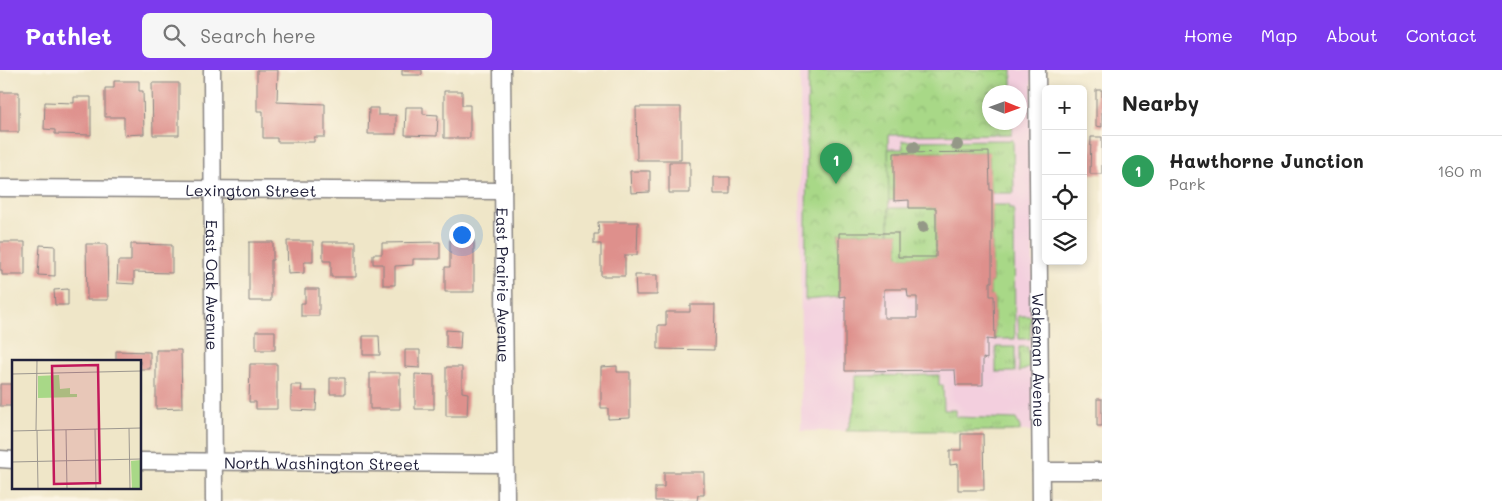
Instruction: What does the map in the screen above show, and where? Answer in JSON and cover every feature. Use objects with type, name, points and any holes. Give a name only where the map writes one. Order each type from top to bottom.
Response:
[{"type":"street","name":"East Oak Avenue","points":[[212,70],[214,501]]},
{"type":"street","name":"East Prairie Avenue","points":[[502,70],[506,501]]},
{"type":"street","name":"Wakeman Avenue","points":[[1037,70],[1041,501]]},
{"type":"street","name":"Lexington Street","points":[[0,188],[503,191]]},
{"type":"street","name":"North Washington Street","points":[[141,461],[506,464]]},
{"type":"street","points":[[1041,471],[1102,471]]},
{"type":"shaded area","points":[[800,70],[1032,70],[1034,431],[801,431]]},
{"type":"green space","points":[[808,70],[1012,70],[1012,85],[982,85],[982,130],[1012,130],[1012,134],[888,135],[889,233],[839,233],[839,297],[805,300]]},
{"type":"green space","points":[[1013,140],[1014,193],[992,193],[992,190],[990,190],[989,152],[895,153],[894,201],[888,200],[888,149],[903,149],[902,141]]},
{"type":"green space","points":[[992,205],[1009,205],[1009,209],[1013,209],[1014,214],[1015,339],[995,339],[994,297],[990,296],[990,282],[992,282]]},
{"type":"green space","points":[[888,208],[936,208],[936,257],[898,257],[898,233],[889,233]]},
{"type":"green space","points":[[1018,316],[1031,316],[1030,339],[1019,339]]},
{"type":"green space","points":[[996,347],[1015,347],[1015,372],[996,372]]},
{"type":"green space","points":[[1019,347],[1028,347],[1029,368],[1019,372]]},
{"type":"green space","points":[[939,375],[939,385],[943,385],[944,410],[956,410],[956,417],[1016,419],[1020,431],[846,431],[852,418],[855,376]]},
{"type":"building","points":[[257,70],[278,70],[277,102],[325,104],[325,137],[314,137],[314,142],[277,142],[277,138],[263,138],[263,111],[257,111]]},
{"type":"building","points":[[402,70],[422,70],[422,75],[402,75]]},
{"type":"building","points":[[114,81],[139,81],[139,91],[143,91],[144,134],[124,135],[124,117],[105,117],[105,88],[114,88]]},
{"type":"building","points":[[152,83],[179,83],[179,135],[153,135]]},
{"type":"building","points":[[1096,90],[1102,90],[1102,127],[1096,126]]},
{"type":"building","points":[[444,91],[462,91],[462,105],[470,105],[470,138],[444,138]]},
{"type":"building","points":[[0,92],[19,92],[19,132],[0,132]]},
{"type":"building","points":[[74,97],[91,97],[91,135],[55,134],[55,130],[44,129],[45,102],[74,103]]},
{"type":"building","points":[[406,107],[423,107],[423,114],[438,115],[437,136],[405,135]]},
{"type":"building","points":[[636,107],[681,107],[681,160],[637,160]]},
{"type":"building","points":[[369,108],[378,108],[378,115],[396,115],[396,134],[368,134]]},
{"type":"building","points":[[1091,137],[1102,137],[1102,174],[1090,174]]},
{"type":"building","points":[[989,152],[990,190],[992,190],[992,282],[990,282],[990,296],[994,296],[995,340],[987,339],[987,359],[983,358],[983,385],[956,385],[955,370],[845,371],[845,296],[839,297],[839,233],[898,233],[898,257],[936,257],[936,208],[909,208],[909,200],[894,201],[894,153]],"holes":[[[884,289],[907,289],[908,297],[917,297],[917,318],[884,318]]]},
{"type":"building","points":[[669,162],[690,162],[690,193],[669,193]]},
{"type":"building","points":[[630,171],[650,171],[650,192],[631,193]]},
{"type":"building","points":[[714,177],[730,177],[730,194],[714,194]]},
{"type":"building","points":[[598,222],[638,222],[637,255],[625,255],[625,276],[601,276],[601,244],[594,244],[594,234],[599,234]]},
{"type":"building","points":[[450,240],[474,240],[474,292],[445,292],[445,267],[450,267]]},
{"type":"building","points":[[287,241],[313,241],[313,262],[304,262],[304,273],[288,274]]},
{"type":"building","points":[[0,242],[25,242],[25,275],[2,275],[2,270],[0,270]]},
{"type":"building","points":[[249,242],[273,242],[271,301],[249,301]]},
{"type":"building","points":[[323,242],[356,242],[356,277],[331,277],[331,261],[323,261]]},
{"type":"building","points":[[440,242],[440,259],[413,259],[413,265],[395,266],[395,285],[383,285],[383,264],[373,264],[373,254],[382,254],[382,243]]},
{"type":"building","points":[[86,244],[107,244],[108,300],[87,300]]},
{"type":"building","points":[[131,244],[172,245],[172,273],[134,272],[134,284],[117,283],[118,261],[131,261]]},
{"type":"building","points":[[40,245],[55,246],[55,276],[38,275]]},
{"type":"building","points":[[635,275],[657,275],[657,295],[636,295]]},
{"type":"building","points":[[68,289],[68,305],[55,305],[54,290]]},
{"type":"building","points":[[305,289],[319,289],[319,316],[301,316],[301,303],[305,303]]},
{"type":"building","points":[[690,305],[715,305],[714,350],[658,349],[658,325],[666,325],[666,312],[690,312]]},
{"type":"building","points":[[446,330],[461,331],[460,349],[446,348]]},
{"type":"building","points":[[256,331],[275,331],[275,350],[256,350]]},
{"type":"building","points":[[363,336],[379,336],[380,355],[363,355]]},
{"type":"building","points":[[156,350],[181,350],[182,408],[156,409]]},
{"type":"building","points":[[405,350],[420,350],[420,368],[405,367]]},
{"type":"building","points":[[116,351],[150,352],[150,369],[141,369],[141,360],[116,360]]},
{"type":"building","points":[[250,364],[277,364],[277,409],[256,409],[256,402],[249,402]]},
{"type":"building","points":[[617,366],[617,372],[630,372],[630,418],[608,419],[608,408],[601,408],[601,367]]},
{"type":"building","points":[[446,367],[462,367],[462,392],[468,393],[467,416],[446,416]]},
{"type":"building","points":[[370,373],[400,373],[400,409],[370,409]]},
{"type":"building","points":[[415,374],[434,375],[434,409],[415,409]]},
{"type":"building","points":[[330,378],[345,378],[345,394],[330,394]]},
{"type":"building","points":[[0,384],[12,384],[12,406],[0,406]]},
{"type":"building","points":[[291,385],[302,385],[301,391],[317,391],[316,411],[291,410]]},
{"type":"building","points":[[1097,399],[1102,399],[1102,426],[1097,426]]},
{"type":"building","points":[[961,434],[983,434],[984,490],[958,490],[958,464],[950,465],[950,450],[961,450]]},
{"type":"building","points":[[664,472],[704,472],[704,495],[698,495],[697,501],[655,501],[655,487],[664,487]]},
{"type":"place","name":"Hawthorne Junction","points":[[836,184]]}]
